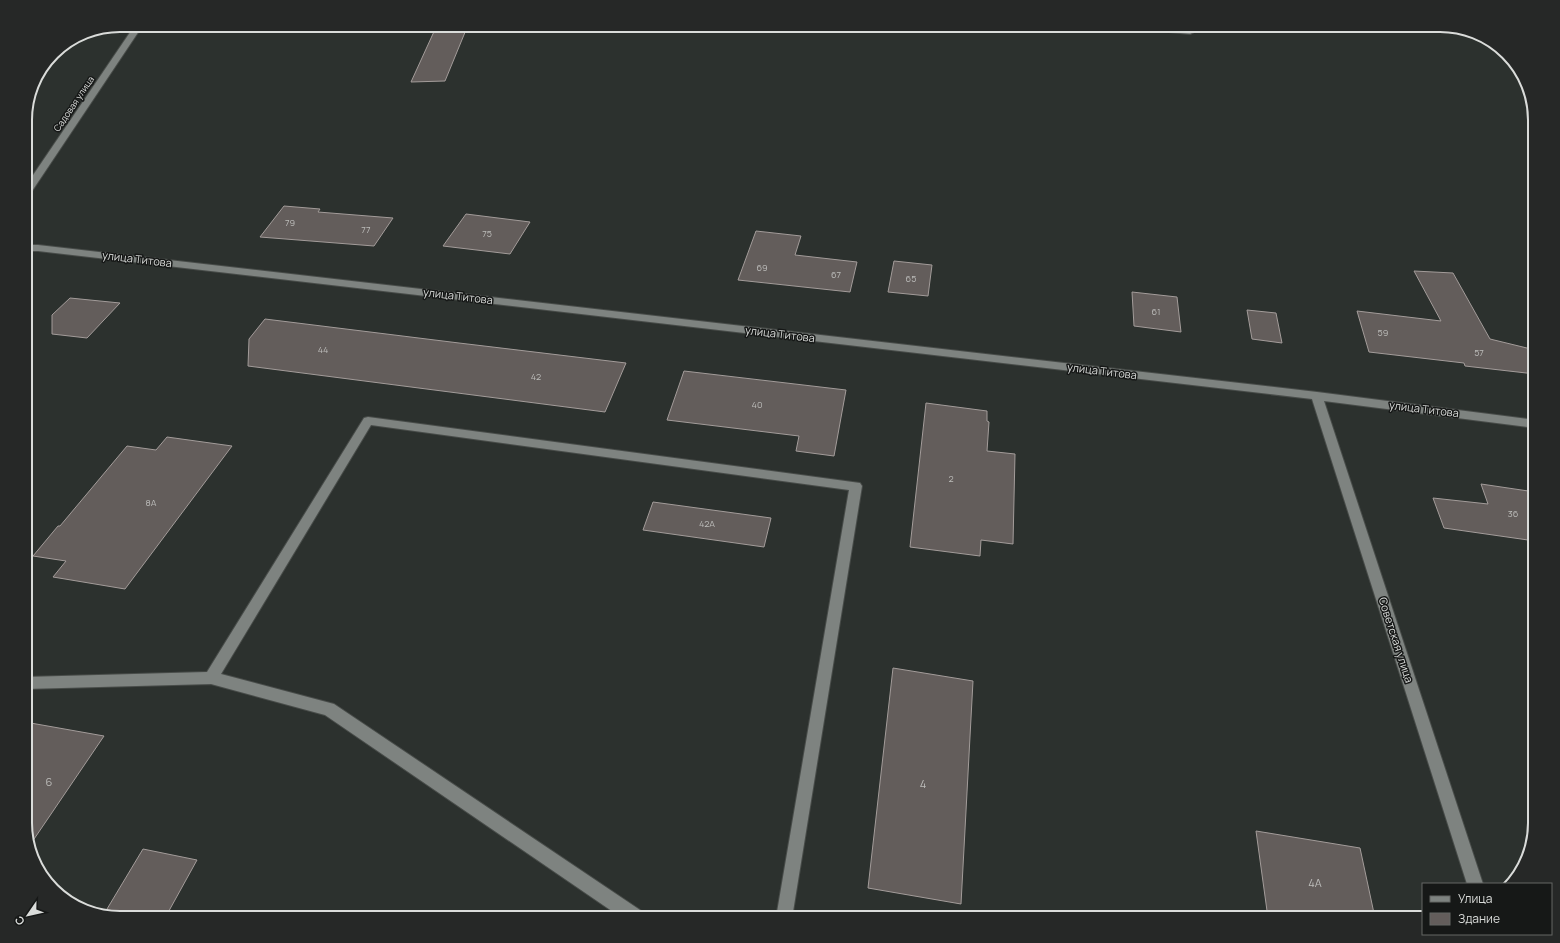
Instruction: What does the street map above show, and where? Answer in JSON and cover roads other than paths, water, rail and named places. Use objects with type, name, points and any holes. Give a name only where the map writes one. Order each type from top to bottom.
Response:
[{"type":"street","name":"Садовая улица","points":[[32,184],[134,32]]},
{"type":"street","name":"улица Титова","points":[[32,248],[1317,396],[1528,423]]},
{"type":"street","name":"Советская улица","points":[[1317,396],[1475,883]]},
{"type":"street","points":[[211,678],[368,421],[856,486],[785,911]]},
{"type":"street","points":[[32,683],[211,678],[328,709],[627,911]]}]
